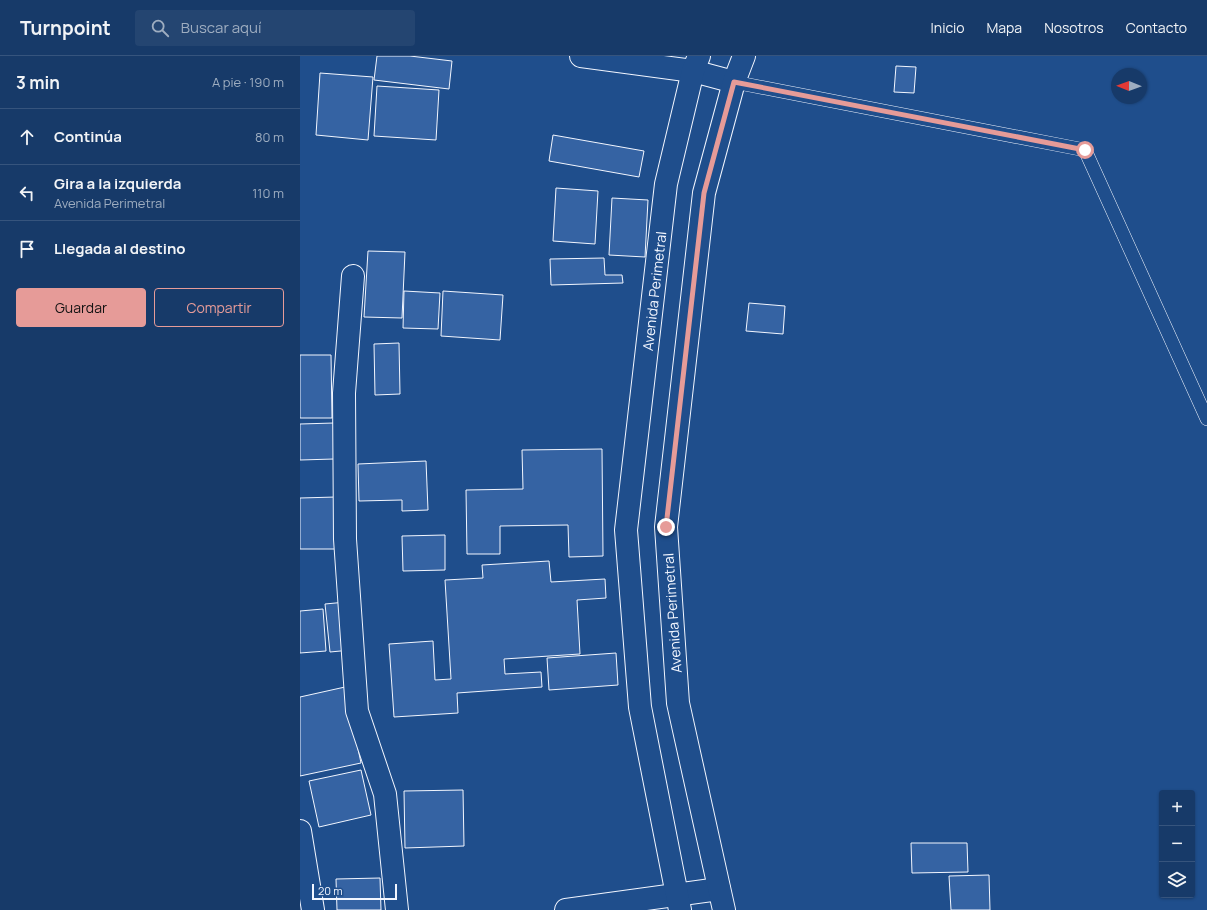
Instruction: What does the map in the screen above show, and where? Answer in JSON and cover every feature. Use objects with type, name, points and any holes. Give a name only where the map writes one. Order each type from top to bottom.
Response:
[{"type":"main road","points":[[581,56],[696,63],[734,82]]},
{"type":"main road","name":"Avenida Perimetral","points":[[724,910],[678,703],[666,527],[704,193],[734,82],[744,56]]},
{"type":"main road","name":"Avenida Perimetral","points":[[678,903],[640,707],[626,530],[666,184],[696,63]]},
{"type":"main road","points":[[354,276],[344,393],[345,539],[357,711],[385,794],[397,910]]},
{"type":"main road","points":[[300,831],[313,910]]},
{"type":"main road","points":[[566,910],[678,903],[719,889]]},
{"type":"lane","points":[[734,82],[1085,150],[1207,419]]},
{"type":"building","points":[[377,56],[410,56],[452,61],[449,89],[374,80]]},
{"type":"building","points":[[896,66],[916,67],[914,93],[894,92]]},
{"type":"building","points":[[320,73],[373,77],[368,140],[316,135]]},
{"type":"building","points":[[377,86],[439,90],[436,140],[374,136]]},
{"type":"building","points":[[553,135],[644,151],[639,177],[549,161]]},
{"type":"building","points":[[556,188],[598,191],[595,244],[553,241]]},
{"type":"building","points":[[612,198],[648,200],[645,257],[609,255]]},
{"type":"building","points":[[368,251],[405,252],[402,318],[364,317]]},
{"type":"building","points":[[604,258],[605,275],[622,275],[623,283],[551,285],[550,259]]},
{"type":"building","points":[[404,291],[440,293],[438,329],[403,328]]},
{"type":"building","points":[[443,291],[503,295],[500,340],[441,336]]},
{"type":"building","points":[[749,303],[785,306],[783,334],[746,331]]},
{"type":"building","points":[[399,343],[400,394],[375,395],[374,344]]},
{"type":"building","points":[[300,355],[331,355],[332,418],[300,418]]},
{"type":"building","points":[[334,423],[334,459],[300,460],[300,424]]},
{"type":"building","points":[[602,449],[603,556],[569,557],[568,525],[500,526],[500,554],[467,554],[466,490],[523,489],[522,450]]},
{"type":"building","points":[[426,461],[428,510],[402,511],[402,500],[359,501],[358,464]]},
{"type":"building","points":[[336,497],[337,549],[300,549],[300,498]]},
{"type":"building","points":[[445,535],[445,570],[403,571],[402,536]]},
{"type":"building","points":[[549,561],[551,582],[605,579],[606,598],[577,600],[580,654],[504,659],[505,674],[541,672],[542,687],[457,693],[458,713],[394,717],[389,644],[433,641],[435,680],[451,679],[445,580],[483,578],[482,565]]},
{"type":"building","points":[[346,602],[351,650],[330,652],[325,604]]},
{"type":"building","points":[[323,609],[326,651],[300,653],[300,611]]},
{"type":"building","points":[[616,653],[618,685],[549,690],[547,658]]},
{"type":"building","points":[[345,687],[361,763],[300,776],[300,697]]},
{"type":"building","points":[[361,770],[371,815],[319,827],[309,781]]},
{"type":"building","points":[[463,790],[464,846],[405,848],[404,791]]},
{"type":"building","points":[[911,843],[967,843],[968,872],[912,873]]},
{"type":"building","points":[[989,875],[990,910],[951,910],[949,876]]},
{"type":"building","points":[[380,878],[381,910],[337,910],[336,879]]},
{"type":"route","points":[[666,527],[704,193],[734,82],[1085,150]]}]
